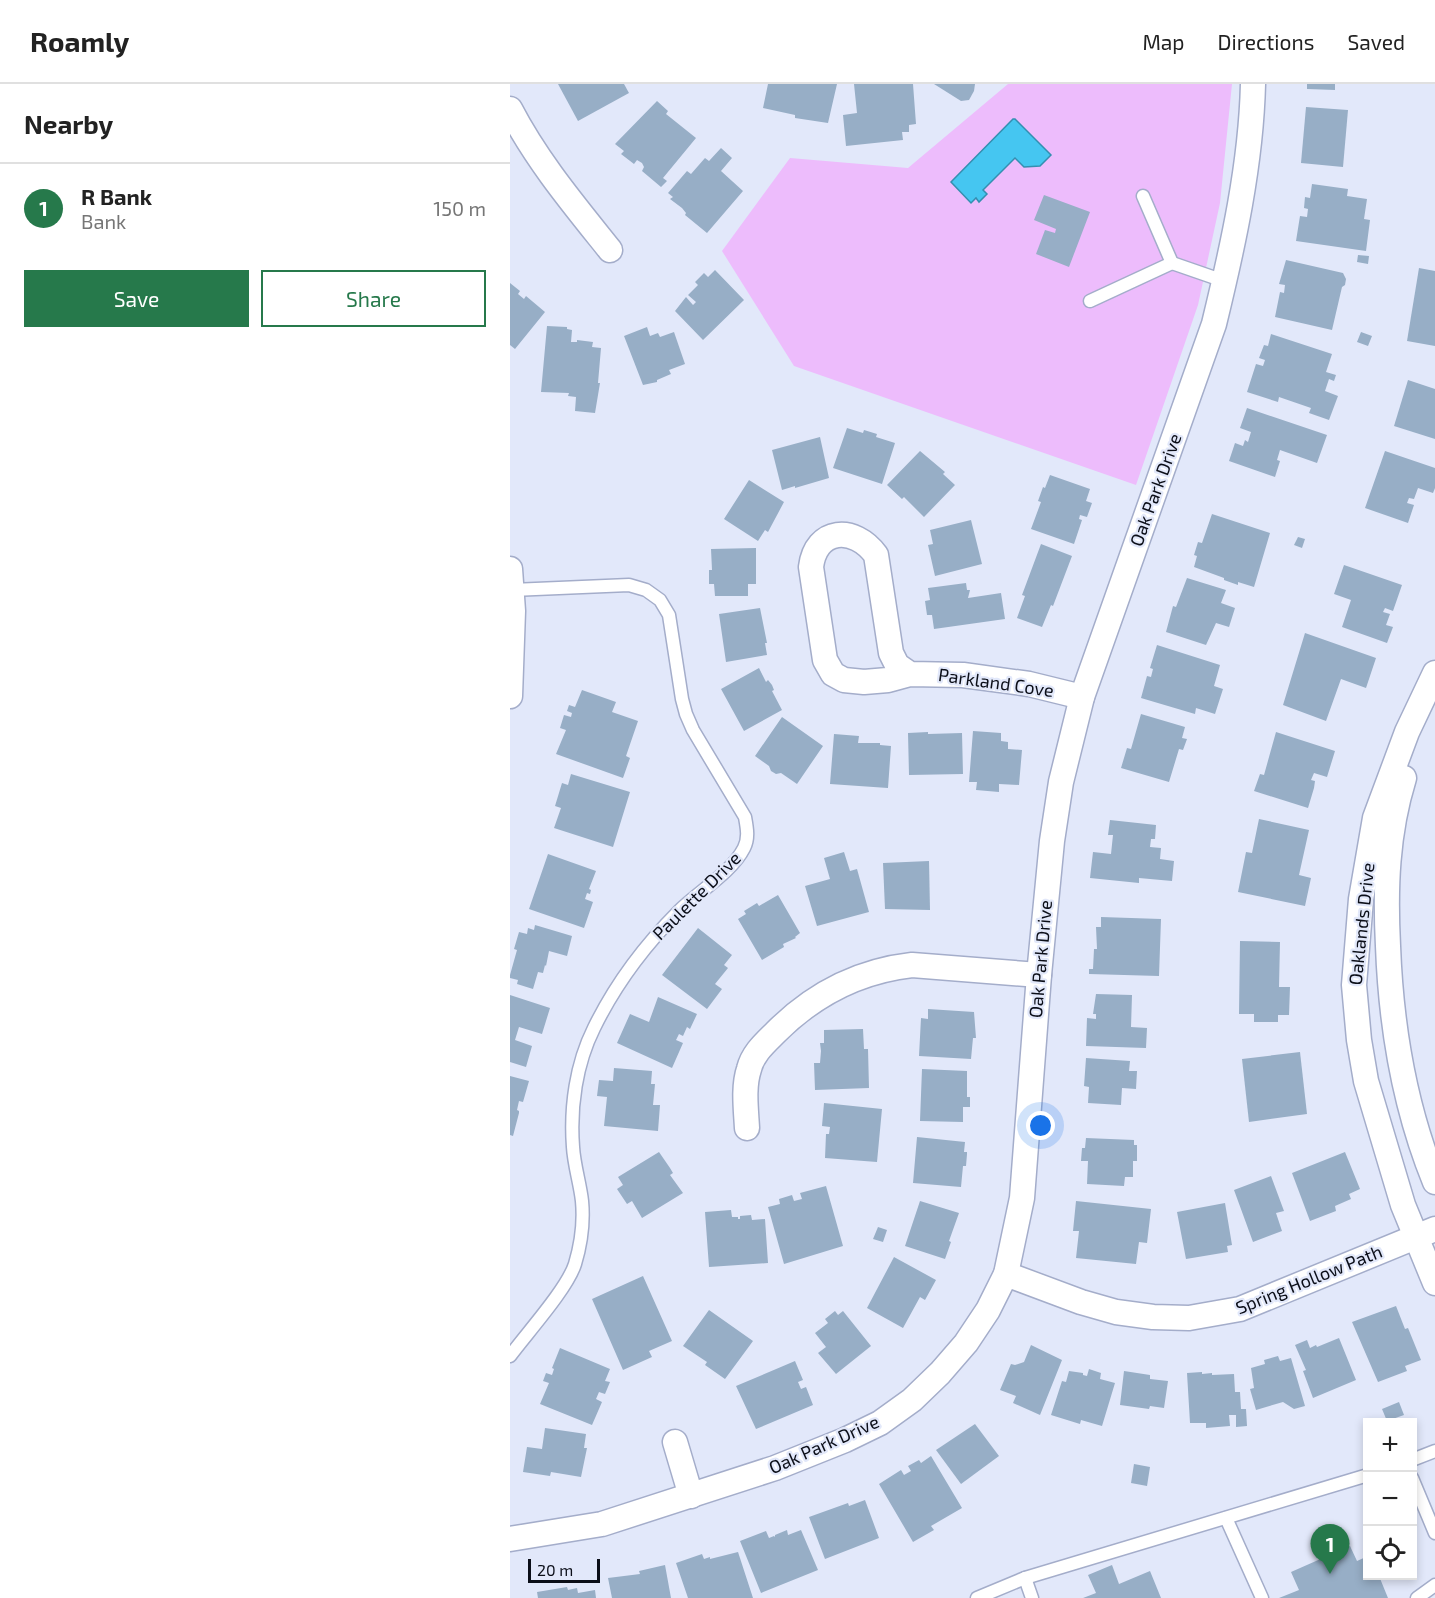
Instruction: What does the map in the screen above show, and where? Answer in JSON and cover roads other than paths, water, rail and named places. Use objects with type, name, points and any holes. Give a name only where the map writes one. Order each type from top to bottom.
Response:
[{"type":"street","name":"Oak Park Drive","points":[[510,1539],[602,1524],[775,1468],[845,1440],[880,1423],[912,1400],[966,1343],[988,1310],[1006,1274],[1022,1198],[1039,975],[1052,841],[1061,782],[1082,697],[1214,324],[1244,176],[1253,84]]},
{"type":"street","points":[[510,109],[526,140],[549,173],[610,250]]},
{"type":"street","name":"Parkland Cove","points":[[910,674],[897,665],[891,653],[876,555],[869,544],[856,536],[845,534],[825,540],[813,554],[811,567],[825,660],[834,674],[844,680],[864,682],[888,680],[910,674],[963,675],[1029,684],[1082,697]]},
{"type":"street","points":[[510,696],[513,652],[511,579]]},
{"type":"street","name":"Oaklands Drive","points":[[1435,674],[1407,732],[1375,818],[1361,899],[1354,985],[1359,1040],[1366,1081],[1403,1205],[1426,1233],[1435,1283]]},
{"type":"street","name":"Oaklands Drive","points":[[1435,682],[1403,782],[1393,823],[1386,900],[1389,985],[1395,1044],[1407,1095],[1435,1182]]},
{"type":"street","points":[[747,1128],[746,1087],[749,1068],[757,1052],[795,1013],[822,994],[866,975],[912,965],[1039,975]]},
{"type":"street","name":"Spring Hollow Path","points":[[1006,1274],[1081,1302],[1116,1312],[1153,1317],[1189,1318],[1240,1309],[1426,1233]]},
{"type":"street","points":[[675,1442],[691,1496]]},
{"type":"lane","points":[[1143,196],[1172,262]]},
{"type":"lane","points":[[1090,302],[1172,262],[1224,280]]},
{"type":"lane","name":"Paulette Drive","points":[[510,1356],[569,1278],[579,1246],[582,1202],[573,1148],[575,1085],[579,1064],[591,1035],[608,1001],[653,939],[737,859],[745,846],[748,833],[745,817],[693,730],[682,699],[669,615],[660,600],[646,590],[630,585],[511,579]]},
{"type":"lane","points":[[1417,1458],[1435,1451]]},
{"type":"lane","points":[[976,1598],[1025,1578],[1363,1477]]},
{"type":"lane","points":[[1417,1488],[1435,1533]]},
{"type":"lane","points":[[1226,1518],[1262,1598]]},
{"type":"lane","points":[[1025,1578],[1032,1598]]},
{"type":"lane","points":[[1417,1598],[1435,1585]]},
{"type":"water","points":[[1013,119],[1051,155],[1040,166],[1024,167],[1015,158],[983,190],[987,194],[979,202],[976,198],[971,203],[951,182]]},
{"type":"place","name":"R Bank","points":[[1330,1574]]}]
